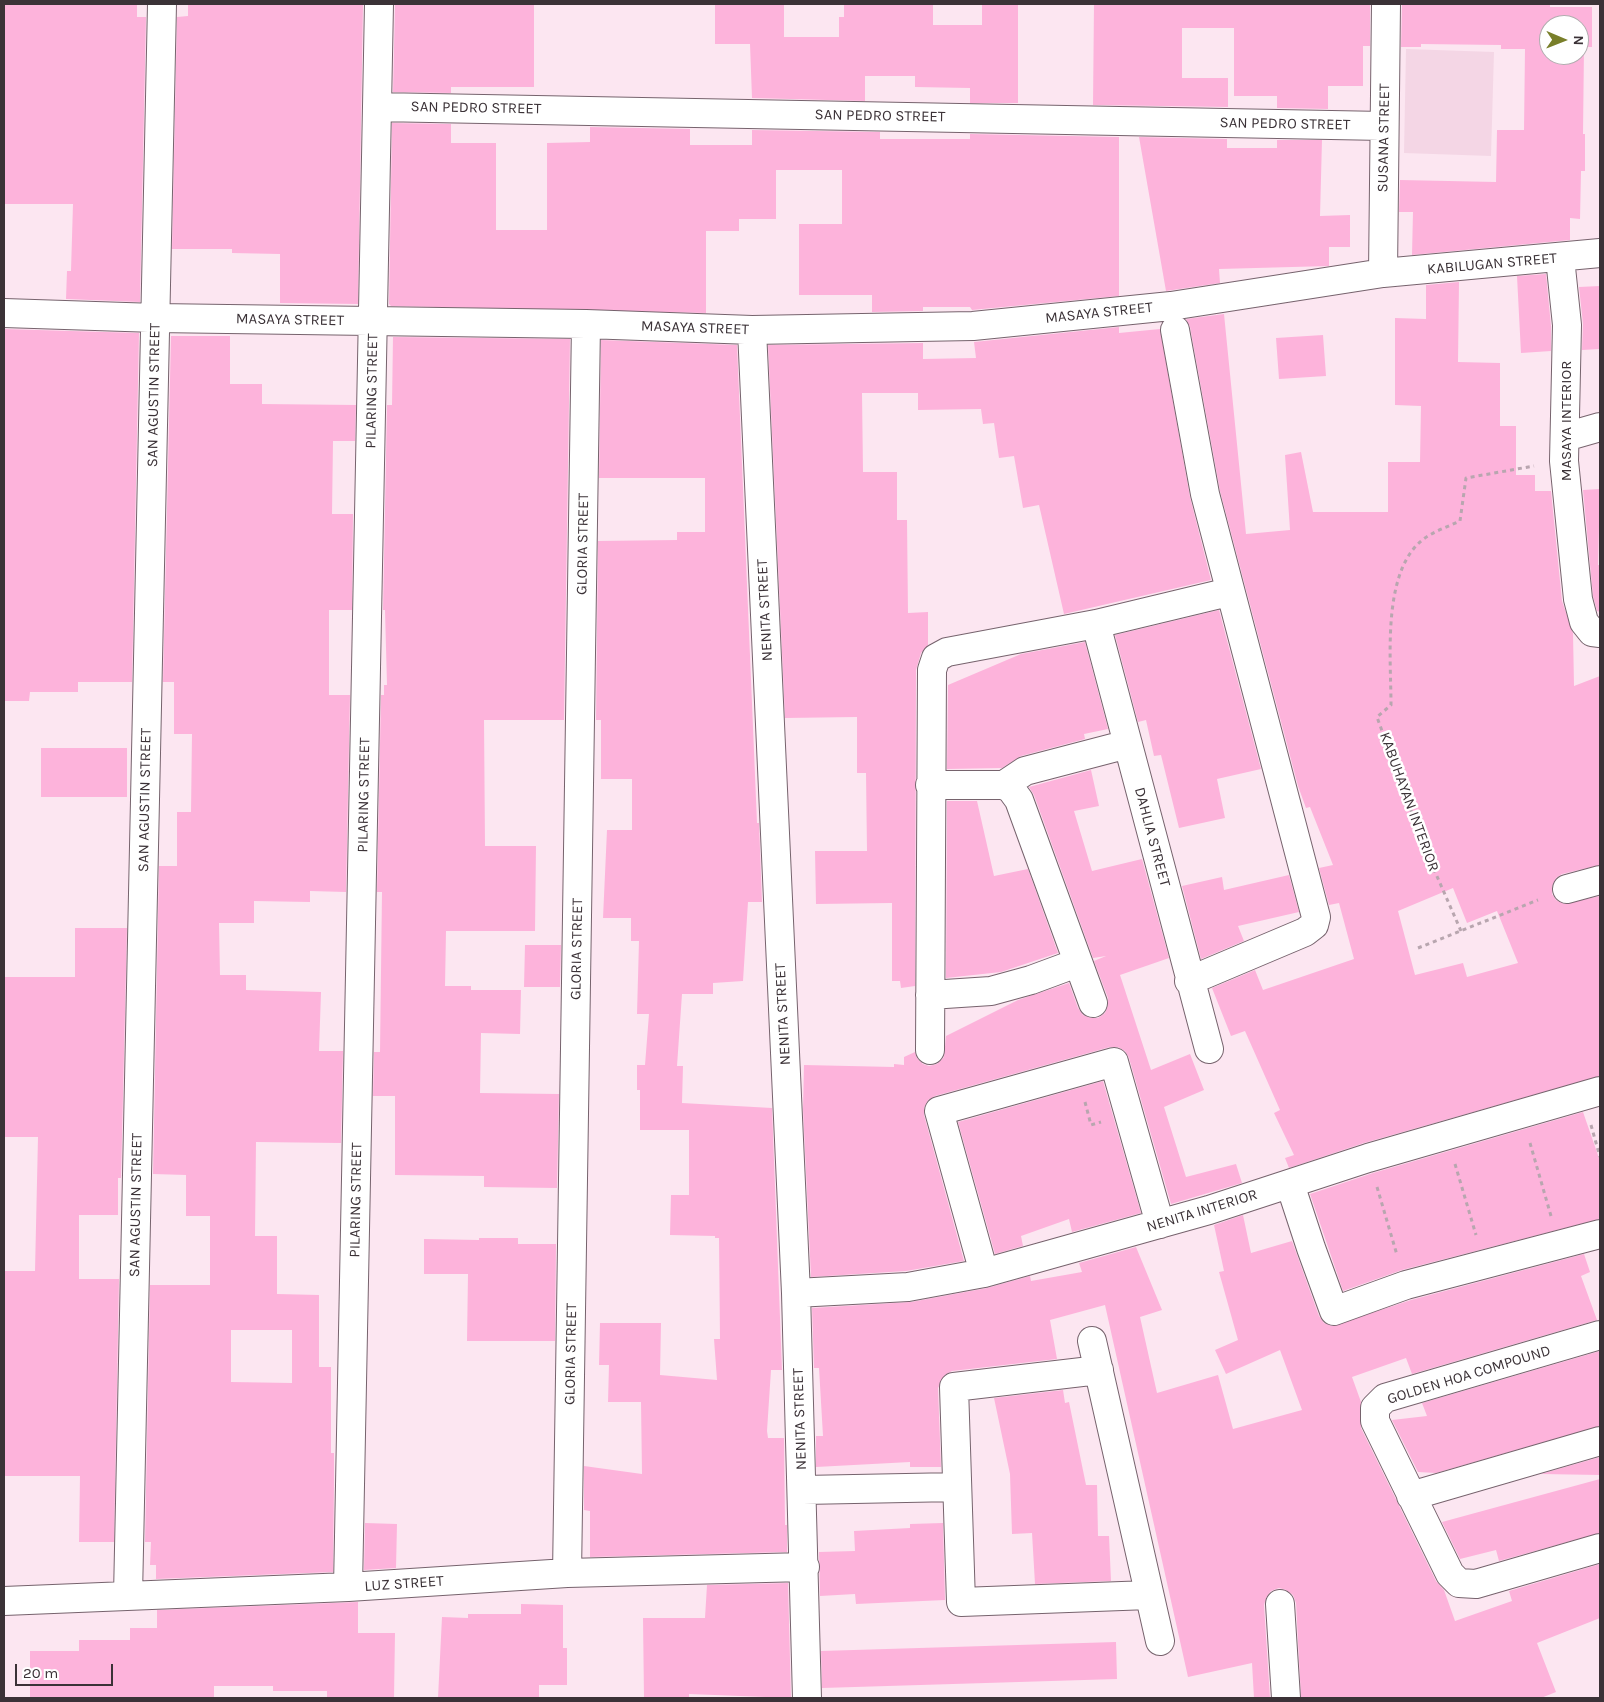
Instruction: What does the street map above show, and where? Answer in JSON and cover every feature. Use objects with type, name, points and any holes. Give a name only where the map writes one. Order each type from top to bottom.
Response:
[{"type":"street","name":"SAN AGUSTIN STREET","points":[[128,1596],[162,4]]},
{"type":"street","name":"PILARING STREET","points":[[348,1587],[379,4]]},
{"type":"street","name":"SUSANA STREET","points":[[1383,273],[1386,4]]},
{"type":"street","name":"SAN PEDRO STREET","points":[[376,107],[1384,126]]},
{"type":"street","name":"KABILUGAN STREET","points":[[1383,273],[1600,253]]},
{"type":"street","name":"MASAYA INTERIOR","points":[[1560,258],[1567,325],[1565,449],[1578,599],[1584,622],[1592,632],[1600,633]]},
{"type":"street","name":"MASAYA STREET","points":[[4,313],[156,318],[586,324],[752,330],[973,326],[1173,319],[1383,273]]},
{"type":"street","points":[[1173,319],[1205,494],[1229,592],[1316,917],[1314,925],[1305,932],[1189,980]]},
{"type":"street","name":"GLORIA STREET","points":[[567,1573],[586,324]]},
{"type":"street","name":"NENITA STREET","points":[[752,330],[796,1292],[803,1490],[807,1698]]},
{"type":"street","points":[[1565,449],[1600,427]]},
{"type":"street","points":[[930,1050],[930,785],[932,670],[936,658],[947,652],[1096,624],[1229,592]]},
{"type":"street","name":"DAHLIA STREET","points":[[1096,624],[1189,980],[1209,1049]]},
{"type":"street","points":[[1004,785],[1025,771],[1128,744]]},
{"type":"street","points":[[930,785],[1004,785],[1011,789],[1018,800],[1093,1003]]},
{"type":"street","points":[[1567,889],[1600,880]]},
{"type":"street","points":[[930,996],[991,991],[1030,980],[1077,963]]},
{"type":"street","points":[[984,1273],[939,1111],[1076,1072],[1114,1062],[1160,1224]]},
{"type":"street","name":"NENITA INTERIOR","points":[[796,1292],[908,1287],[984,1273],[1160,1224],[1368,1158],[1600,1090]]},
{"type":"street","points":[[1290,1184],[1334,1311],[1406,1285],[1600,1234]]},
{"type":"street","name":"GOLDEN HOA COMPOUND","points":[[1600,1335],[1385,1398],[1375,1408],[1375,1421],[1450,1574],[1459,1583],[1476,1584],[1600,1548]]},
{"type":"street","points":[[1092,1341],[1160,1641]]},
{"type":"street","points":[[1099,1370],[954,1387],[961,1602],[1149,1595]]},
{"type":"street","points":[[1411,1496],[1600,1442]]},
{"type":"street","points":[[803,1490],[957,1487]]},
{"type":"street","name":"LUZ STREET","points":[[4,1601],[348,1587],[567,1573],[805,1567]]},
{"type":"street","points":[[1280,1604],[1286,1698]]},
{"type":"path","name":"KABUHAYAN INTERIOR","points":[[1461,931],[1425,849],[1377,716],[1391,705],[1392,608],[1402,565],[1427,536],[1460,521],[1466,478],[1565,449]]},
{"type":"path","points":[[1418,948],[1567,889]]},
{"type":"path","points":[[1522,1113],[1560,1246]]},
{"type":"path","points":[[1447,1135],[1485,1264]]},
{"type":"path","points":[[1368,1158],[1406,1285]]},
{"type":"shaded area","points":[[1406,49],[1494,52],[1491,156],[1404,153]]},
{"type":"building","points":[[4,4],[137,4],[137,17],[146,17],[140,302],[66,299],[67,271],[71,271],[73,204],[5,204]]},
{"type":"building","points":[[188,4],[363,4],[358,304],[280,303],[280,254],[232,253],[232,249],[172,249],[177,17],[188,16]]},
{"type":"building","points":[[395,4],[534,4],[534,87],[451,87],[451,93],[393,92]]},
{"type":"building","points":[[715,4],[784,4],[784,37],[839,37],[839,17],[844,17],[844,4],[933,4],[933,25],[982,25],[982,4],[1018,4],[1018,103],[970,103],[970,88],[915,87],[915,76],[865,76],[865,101],[752,98],[750,44],[715,44]]},
{"type":"building","points":[[1094,4],[1370,4],[1370,46],[1363,46],[1363,86],[1328,86],[1328,109],[1277,108],[1277,96],[1234,96],[1234,28],[1182,28],[1182,78],[1228,78],[1228,107],[1093,105]]},
{"type":"building","points":[[1402,4],[1550,4],[1550,7],[1592,7],[1592,47],[1589,47],[1589,15],[1539,15],[1539,65],[1584,65],[1583,134],[1585,134],[1585,171],[1581,171],[1580,219],[1570,218],[1570,240],[1412,255],[1413,212],[1399,212],[1400,180],[1496,182],[1497,130],[1524,130],[1525,49],[1501,49],[1501,45],[1421,44],[1421,47],[1401,47]]},
{"type":"building","points":[[392,123],[451,124],[451,143],[496,143],[496,230],[547,230],[547,143],[590,142],[590,127],[690,129],[690,145],[752,145],[752,130],[880,132],[880,139],[970,139],[970,134],[1119,137],[1119,296],[972,310],[970,307],[923,307],[923,311],[872,312],[872,295],[799,295],[799,224],[842,224],[842,170],[776,170],[776,219],[739,219],[739,231],[706,231],[706,313],[391,306],[389,304]]},
{"type":"building","points":[[1139,137],[1227,139],[1227,148],[1277,148],[1277,140],[1322,140],[1320,216],[1350,215],[1350,247],[1329,247],[1329,266],[1219,269],[1220,283],[1166,291]]},
{"type":"building","points":[[1546,274],[1551,326],[1551,351],[1521,353],[1517,276]]},
{"type":"building","points":[[1459,282],[1458,362],[1500,363],[1500,426],[1516,426],[1516,475],[1535,475],[1535,491],[1551,491],[1562,601],[1573,633],[1574,686],[1600,676],[1600,865],[1562,874],[1556,878],[1552,886],[1552,894],[1556,900],[1564,904],[1600,896],[1600,1076],[1364,1143],[1289,1168],[1285,1158],[1294,1155],[1274,1113],[1280,1110],[1245,1031],[1231,1036],[1212,988],[1255,970],[1263,990],[1354,959],[1339,903],[1329,905],[1319,868],[1333,865],[1310,807],[1306,808],[1298,786],[1220,491],[1190,327],[1186,319],[1224,314],[1246,534],[1290,530],[1285,455],[1301,452],[1313,512],[1388,512],[1388,462],[1420,462],[1421,406],[1395,405],[1395,318],[1426,319],[1426,285]],"holes":[[[1453,888],[1467,923],[1497,911],[1518,963],[1467,977],[1463,963],[1415,975],[1398,911]]]},
{"type":"building","points":[[1600,286],[1600,349],[1582,350],[1583,324],[1579,287]]},
{"type":"building","points":[[1119,327],[1119,333],[1160,329],[1190,497],[1211,580],[1064,614],[1039,505],[1023,508],[1014,456],[999,458],[994,423],[983,424],[981,409],[918,410],[918,393],[862,393],[863,472],[897,472],[897,520],[907,520],[908,613],[928,612],[928,645],[921,653],[916,670],[915,986],[901,988],[900,981],[892,981],[892,903],[816,904],[815,851],[867,851],[866,773],[857,773],[857,717],[785,718],[768,345],[923,343],[923,359],[976,358],[974,342]]},
{"type":"building","points":[[4,329],[139,333],[132,682],[78,682],[78,692],[30,692],[29,701],[4,701]]},
{"type":"building","points":[[1323,335],[1326,376],[1279,379],[1276,338]]},
{"type":"building","points":[[171,336],[230,336],[230,384],[262,384],[262,404],[356,405],[355,441],[333,441],[332,514],[353,514],[352,610],[329,610],[329,695],[350,695],[346,892],[310,891],[310,902],[254,901],[254,923],[219,923],[220,975],[246,975],[246,990],[321,992],[319,1051],[343,1051],[341,1143],[256,1142],[255,1236],[277,1236],[277,1294],[319,1295],[319,1367],[331,1367],[331,1453],[334,1453],[333,1572],[156,1579],[156,1565],[150,1565],[151,1542],[145,1542],[150,1285],[210,1285],[210,1216],[186,1216],[186,1175],[153,1174],[159,866],[177,866],[177,812],[191,812],[192,734],[174,734],[174,682],[163,682]],"holes":[[[231,1330],[292,1330],[292,1383],[231,1382]]]},
{"type":"building","points":[[393,337],[570,339],[564,720],[484,720],[485,846],[536,846],[535,931],[446,931],[445,986],[471,986],[471,990],[521,990],[520,1034],[481,1033],[480,1093],[559,1094],[557,1188],[484,1187],[484,1176],[395,1175],[395,1096],[373,1096],[374,1052],[380,1052],[382,892],[377,892],[381,695],[384,695],[384,685],[387,685],[385,610],[383,610],[387,405],[392,405]]},
{"type":"building","points":[[601,340],[737,345],[762,902],[748,902],[743,981],[713,983],[713,994],[682,994],[677,1066],[683,1066],[682,1103],[772,1108],[782,1370],[771,1370],[767,1431],[768,1438],[784,1438],[787,1552],[590,1557],[590,1511],[584,1510],[584,1466],[642,1474],[641,1402],[608,1402],[609,1365],[599,1365],[600,1323],[661,1323],[660,1375],[717,1380],[714,1339],[720,1339],[719,1238],[715,1238],[715,1236],[670,1235],[671,1195],[689,1195],[689,1130],[640,1130],[640,1090],[637,1090],[637,1065],[645,1065],[649,1014],[637,1014],[639,941],[631,941],[631,918],[603,918],[607,830],[632,830],[632,779],[601,779],[601,720],[596,720],[598,541],[677,540],[677,532],[705,532],[705,478],[599,478]]},
{"type":"building","points":[[1600,489],[1598,565],[1600,565],[1600,612],[1597,611],[1593,596],[1583,490]]},
{"type":"building","points":[[1219,610],[1261,769],[1217,779],[1225,818],[1179,828],[1161,755],[1154,756],[1146,720],[1138,722],[1115,635]]},
{"type":"building","points":[[1085,642],[1108,729],[1084,734],[1085,739],[1021,756],[1002,768],[947,769],[948,685],[1021,654]]},
{"type":"building","points":[[41,748],[127,748],[127,797],[41,797]]},
{"type":"building","points":[[1091,770],[1099,806],[1074,811],[1092,871],[1142,859],[1169,958],[1120,975],[1151,1070],[1190,1054],[1204,1090],[1164,1107],[1186,1177],[1236,1164],[1242,1183],[1171,1204],[1129,1058],[1125,1051],[1118,1047],[1110,1047],[935,1096],[928,1100],[924,1108],[924,1115],[964,1261],[906,1271],[811,1277],[803,1109],[804,1065],[894,1067],[894,1064],[904,1065],[904,1057],[915,1052],[917,1058],[923,1064],[929,1066],[937,1064],[944,1057],[946,1036],[1018,1000],[1069,983],[1078,1008],[1083,1015],[1098,1018],[1105,1013],[1108,998],[1094,961],[1106,956],[1093,958],[1034,795],[1029,787]]},
{"type":"building","points":[[947,801],[977,801],[994,876],[1028,869],[1058,953],[1001,972],[946,978]]},
{"type":"building","points":[[1289,875],[1299,912],[1238,926],[1244,941],[1201,959],[1182,886],[1222,877],[1224,890]]},
{"type":"building","points":[[75,928],[127,928],[121,1178],[118,1178],[118,1215],[79,1215],[79,1279],[119,1279],[114,1542],[79,1542],[80,1476],[5,1476],[4,1271],[35,1271],[38,1137],[4,1137],[4,977],[75,977]]},
{"type":"building","points":[[525,945],[561,945],[560,987],[524,987]]},
{"type":"building","points":[[1103,1081],[1141,1213],[1072,1232],[1069,1219],[1021,1236],[1023,1246],[995,1254],[958,1122]]},
{"type":"building","points":[[1583,1112],[1600,1161],[1600,1219],[1402,1270],[1343,1291],[1310,1194],[1373,1173]]},
{"type":"building","points":[[1243,1215],[1251,1253],[1292,1241],[1319,1316],[1324,1323],[1332,1326],[1411,1300],[1584,1254],[1590,1272],[1581,1276],[1597,1320],[1412,1374],[1406,1358],[1352,1377],[1361,1402],[1361,1428],[1436,1581],[1444,1590],[1455,1621],[1512,1601],[1509,1591],[1600,1564],[1600,1618],[1537,1643],[1556,1692],[1541,1698],[1301,1698],[1296,1603],[1293,1595],[1279,1588],[1271,1591],[1264,1605],[1270,1698],[1254,1698],[1252,1663],[1188,1677],[1105,1305],[1050,1320],[1057,1359],[952,1371],[945,1375],[938,1388],[941,1467],[910,1467],[910,1462],[816,1467],[816,1436],[823,1436],[819,1368],[814,1368],[812,1308],[911,1302],[987,1288],[1030,1276],[1031,1281],[1082,1272],[1079,1263],[1136,1247],[1162,1310],[1140,1317],[1157,1393],[1218,1375],[1233,1429],[1302,1410],[1280,1350],[1226,1374],[1215,1350],[1238,1340],[1219,1272],[1224,1271],[1214,1225]]},
{"type":"building","points":[[479,1238],[518,1238],[518,1244],[556,1244],[555,1341],[467,1341],[468,1274],[424,1274],[424,1239],[479,1240]]},
{"type":"building","points":[[1600,1351],[1600,1426],[1436,1473],[1418,1472],[1392,1420],[1427,1416],[1422,1403]]},
{"type":"building","points":[[1063,1390],[1065,1403],[1069,1402],[1086,1485],[1097,1485],[1098,1536],[1109,1536],[1111,1581],[1035,1584],[1032,1533],[1012,1534],[1010,1474],[994,1398]]},
{"type":"building","points":[[1600,1457],[1600,1475],[1541,1474]]},
{"type":"building","points":[[1600,1479],[1600,1533],[1499,1561],[1496,1550],[1460,1559],[1442,1522]]},
{"type":"building","points":[[365,1523],[397,1524],[396,1568],[364,1570]]},
{"type":"building","points":[[943,1523],[945,1600],[856,1604],[855,1594],[820,1596],[819,1552],[855,1551],[854,1531],[910,1528],[910,1524]]},
{"type":"building","points":[[788,1583],[791,1698],[689,1694],[689,1698],[644,1698],[643,1618],[705,1618],[707,1585]]},
{"type":"building","points":[[358,1602],[358,1633],[395,1633],[394,1698],[327,1698],[327,1691],[273,1691],[273,1686],[214,1686],[214,1698],[30,1698],[30,1651],[79,1651],[79,1640],[130,1640],[130,1628],[157,1628],[157,1610]]},
{"type":"building","points":[[521,1604],[563,1605],[563,1648],[567,1648],[567,1685],[539,1685],[539,1698],[438,1698],[442,1617],[468,1618],[468,1614],[521,1614]]},
{"type":"building","points":[[1116,1642],[1117,1679],[822,1688],[821,1651]]}]
